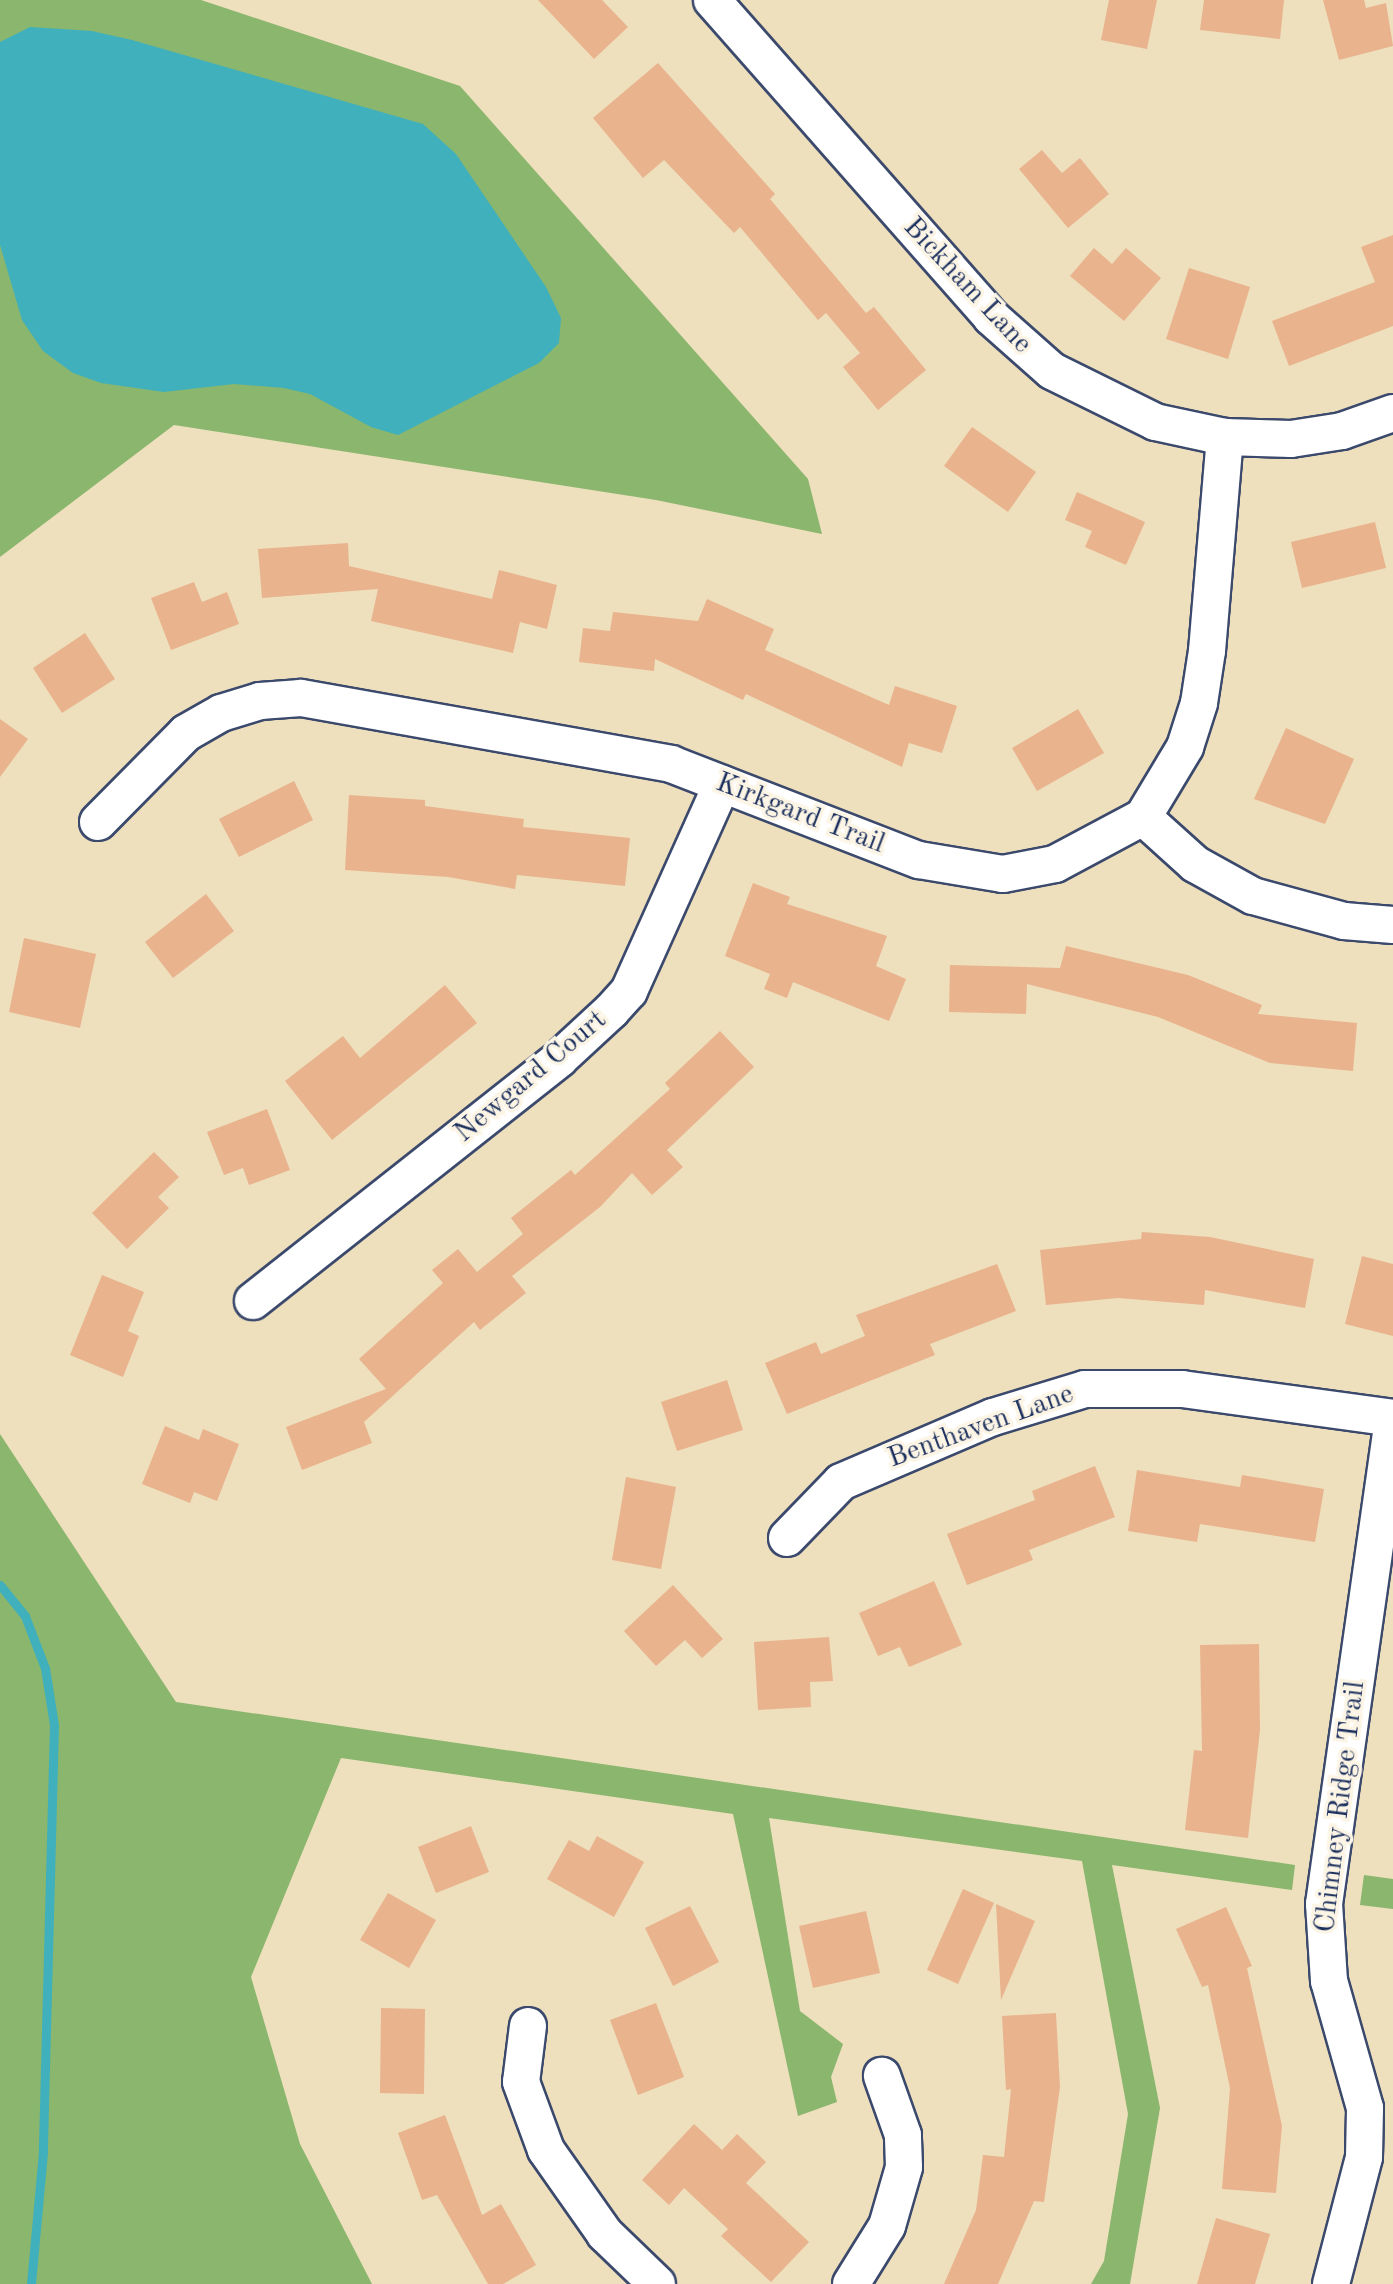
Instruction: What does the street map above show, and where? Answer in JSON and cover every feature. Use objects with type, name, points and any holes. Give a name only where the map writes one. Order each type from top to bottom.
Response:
[{"type":"street","name":"Bickham Lane","points":[[712,0],[991,317],[1030,355],[1100,399],[1155,422],[1225,437],[1291,439],[1342,431],[1393,413]]},
{"type":"street","points":[[1225,437],[1199,703],[1179,758],[1143,817],[1195,864],[1253,896],[1344,921],[1393,925]]},
{"type":"street","name":"Kirkgard Trail","points":[[98,822],[186,733],[221,713],[260,701],[301,698],[671,764],[919,860],[1003,874],[1055,864],[1143,817]]},
{"type":"street","name":"Newgard Court","points":[[253,1301],[559,1059],[611,1011],[629,991],[722,784]]},
{"type":"street","name":"Benthaven Lane","points":[[787,1538],[841,1482],[993,1417],[1085,1389],[1182,1389],[1393,1418]]},
{"type":"street","name":"Chimney Ridge Trail","points":[[1331,2284],[1364,2157],[1365,2108],[1329,1981],[1324,1904],[1393,1418]]},
{"type":"street","points":[[528,2026],[521,2082],[546,2150],[605,2234],[657,2284]]},
{"type":"street","points":[[851,2284],[887,2226],[904,2167],[903,2135],[882,2076]]},
{"type":"green space","points":[[0,0],[201,0],[460,86],[808,479],[822,534],[656,500],[174,425],[0,557]]},
{"type":"green space","points":[[0,1434],[176,1702],[1295,1865],[1292,1890],[1112,1865],[1160,2108],[1130,2284],[1091,2284],[1104,2261],[1128,2114],[1082,1861],[769,1818],[800,2011],[843,2044],[831,2077],[837,2102],[798,2116],[733,1814],[341,1758],[251,1977],[300,2144],[372,2284],[0,2284]]},
{"type":"green space","points":[[1364,1875],[1393,1879],[1393,1909],[1360,1905]]},
{"type":"water","points":[[30,27],[92,31],[132,40],[423,124],[456,154],[546,287],[561,318],[559,343],[539,363],[398,435],[371,427],[310,394],[284,388],[234,384],[164,392],[101,383],[73,373],[43,351],[22,320],[0,245],[0,42]]},
{"type":"building","points":[[538,0],[602,0],[628,27],[594,59]]},
{"type":"building","points":[[1109,0],[1157,0],[1147,49],[1101,40]]},
{"type":"building","points":[[1204,0],[1284,0],[1280,39],[1200,30]]},
{"type":"building","points":[[1323,0],[1364,0],[1366,8],[1386,3],[1393,46],[1339,60]]},
{"type":"building","points":[[658,63],[775,194],[770,199],[866,313],[874,307],[926,370],[878,410],[843,367],[860,353],[826,313],[818,320],[740,227],[734,233],[664,160],[643,178],[593,118]]},
{"type":"building","points":[[1042,150],[1062,173],[1080,158],[1109,194],[1068,228],[1019,169]]},
{"type":"building","points":[[1393,235],[1393,326],[1289,366],[1272,321],[1375,282],[1361,247]]},
{"type":"building","points":[[1094,248],[1112,264],[1126,248],[1161,278],[1124,321],[1070,276]]},
{"type":"building","points":[[1189,268],[1250,287],[1228,359],[1166,339]]},
{"type":"building","points":[[972,427],[1036,472],[1008,512],[944,466]]},
{"type":"building","points":[[1077,492],[1145,522],[1126,565],[1085,547],[1092,531],[1065,520]]},
{"type":"building","points":[[1375,522],[1386,568],[1302,588],[1291,542]]},
{"type":"building","points":[[348,543],[349,566],[492,599],[499,570],[557,585],[547,629],[520,622],[513,653],[371,621],[378,589],[262,598],[258,549]]},
{"type":"building","points":[[194,582],[202,602],[227,592],[239,624],[171,650],[151,598]]},
{"type":"building","points":[[707,599],[774,629],[765,650],[889,705],[895,686],[957,706],[942,753],[909,743],[902,767],[746,694],[743,700],[655,659],[654,671],[579,662],[583,628],[610,631],[613,612],[698,621]]},
{"type":"building","points":[[85,633],[115,679],[62,713],[33,668]]},
{"type":"building","points":[[1078,709],[1104,753],[1037,791],[1012,748]]},
{"type":"building","points":[[0,719],[28,739],[0,777]]},
{"type":"building","points":[[1286,728],[1354,759],[1325,824],[1254,799]]},
{"type":"building","points":[[294,781],[313,820],[239,857],[219,819]]},
{"type":"building","points":[[349,795],[425,800],[425,806],[524,819],[523,827],[630,838],[625,886],[517,875],[515,889],[448,877],[345,870]]},
{"type":"building","points":[[753,883],[790,897],[787,904],[887,936],[876,966],[906,979],[889,1021],[793,982],[787,998],[764,989],[770,974],[725,956]]},
{"type":"building","points":[[206,894],[234,931],[173,978],[145,942]]},
{"type":"building","points":[[24,938],[96,954],[80,1028],[9,1012]]},
{"type":"building","points":[[1066,946],[1188,975],[1262,1005],[1258,1014],[1357,1023],[1353,1071],[1270,1063],[1158,1017],[1027,984],[1026,1014],[949,1012],[950,965],[1060,968]]},
{"type":"building","points":[[445,985],[477,1023],[332,1140],[285,1081],[343,1036],[360,1058]]},
{"type":"building","points":[[720,1031],[754,1067],[667,1150],[683,1167],[652,1195],[632,1173],[600,1207],[512,1276],[526,1293],[480,1330],[474,1322],[364,1422],[372,1443],[302,1470],[286,1427],[386,1389],[359,1359],[443,1283],[432,1270],[458,1249],[477,1272],[523,1234],[511,1218],[571,1170],[575,1175],[670,1089],[665,1083]]},
{"type":"building","points":[[267,1109],[290,1170],[249,1185],[243,1168],[224,1175],[207,1132]]},
{"type":"building","points":[[154,1152],[179,1177],[158,1197],[169,1208],[127,1249],[92,1213]]},
{"type":"building","points":[[1142,1232],[1210,1237],[1314,1259],[1305,1308],[1205,1290],[1204,1305],[1118,1298],[1046,1305],[1040,1250],[1141,1239]]},
{"type":"building","points":[[1362,1256],[1393,1264],[1393,1336],[1345,1324]]},
{"type":"building","points":[[997,1264],[1016,1311],[930,1344],[935,1355],[787,1414],[765,1363],[816,1342],[821,1354],[865,1336],[856,1315]]},
{"type":"building","points":[[102,1275],[144,1292],[128,1331],[139,1336],[123,1377],[70,1355]]},
{"type":"building","points":[[727,1380],[743,1430],[677,1451],[661,1402]]},
{"type":"building","points":[[165,1426],[199,1440],[203,1429],[239,1444],[217,1501],[194,1492],[190,1503],[142,1484]]},
{"type":"building","points":[[1095,1466],[1115,1517],[1029,1550],[1033,1560],[967,1585],[947,1534],[1035,1500],[1032,1491]]},
{"type":"building","points":[[1137,1470],[1240,1487],[1242,1475],[1324,1489],[1315,1542],[1200,1524],[1197,1542],[1128,1531]]},
{"type":"building","points":[[626,1477],[676,1487],[661,1569],[612,1560]]},
{"type":"building","points":[[934,1581],[962,1645],[909,1667],[900,1647],[878,1656],[859,1613]]},
{"type":"building","points":[[673,1585],[723,1639],[702,1658],[685,1640],[656,1666],[624,1631]]},
{"type":"building","points":[[829,1637],[833,1681],[810,1682],[811,1707],[758,1710],[754,1642]]},
{"type":"building","points":[[1259,1644],[1260,1730],[1248,1838],[1185,1830],[1194,1750],[1202,1751],[1200,1645]]},
{"type":"building","points":[[471,1826],[489,1872],[436,1893],[418,1847]]},
{"type":"building","points":[[597,1836],[644,1862],[614,1917],[547,1879],[569,1840],[589,1851]]},
{"type":"building","points":[[963,1889],[994,1903],[958,1984],[927,1970]]},
{"type":"building","points":[[388,1893],[436,1920],[409,1968],[360,1940]]},
{"type":"building","points":[[996,1904],[1035,1921],[1001,2000]]},
{"type":"building","points":[[690,1906],[719,1962],[673,1986],[645,1928]]},
{"type":"building","points":[[1226,1907],[1252,1966],[1247,1968],[1282,2126],[1276,2193],[1222,2189],[1230,2088],[1208,1985],[1202,1987],[1176,1929]]},
{"type":"building","points":[[866,1911],[880,1973],[813,1988],[799,1926]]},
{"type":"building","points":[[656,2003],[684,2077],[638,2095],[610,2020]]},
{"type":"building","points":[[381,2008],[425,2009],[424,2094],[380,2093]]},
{"type":"building","points":[[1056,2013],[1060,2087],[1044,2202],[1034,2201],[998,2284],[944,2284],[976,2210],[983,2155],[1004,2157],[1011,2089],[1006,2090],[1002,2016]]},
{"type":"building","points":[[445,2115],[482,2215],[501,2204],[536,2265],[503,2284],[488,2284],[437,2195],[422,2200],[398,2133]]},
{"type":"building","points":[[694,2124],[722,2150],[737,2134],[766,2162],[746,2183],[809,2242],[771,2282],[721,2236],[728,2229],[684,2188],[669,2205],[642,2180]]},
{"type":"building","points":[[1216,2218],[1270,2234],[1255,2284],[1197,2284]]},
{"type":"waterway","points":[[0,1585],[25,1616],[45,1668],[54,1725],[43,2152],[31,2284]]}]
